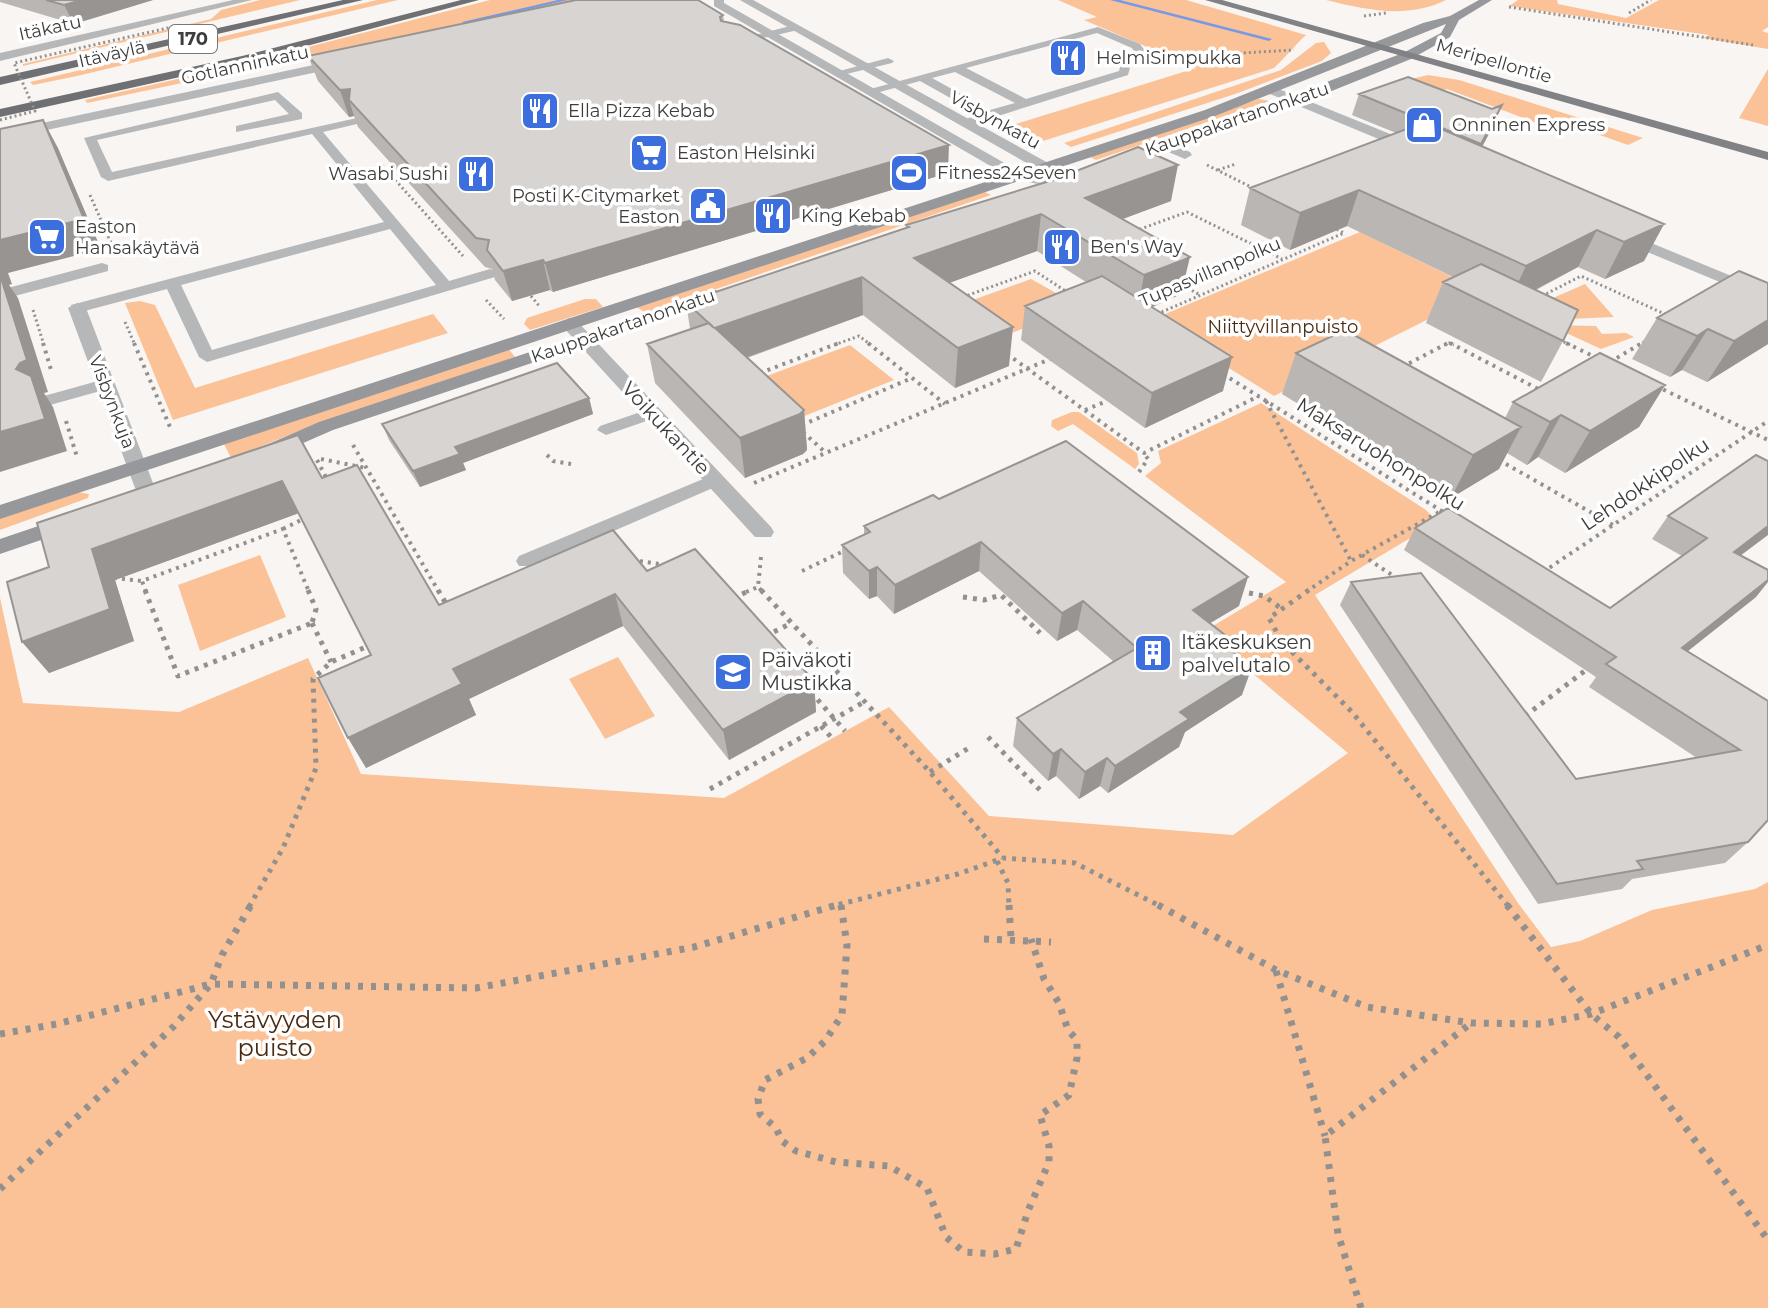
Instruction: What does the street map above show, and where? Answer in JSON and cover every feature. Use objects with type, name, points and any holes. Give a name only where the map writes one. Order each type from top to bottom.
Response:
[{"type":"highway","points":[[0,78],[315,0]]},
{"type":"highway","name":"Itäväylä","points":[[0,78],[358,0]]},
{"type":"highway","points":[[0,113],[243,59],[474,0]]},
{"type":"main road","name":"Meripellontie","points":[[1210,0],[1768,156]]},
{"type":"main road","points":[[1454,18],[1487,0]]},
{"type":"main road","name":"Kauppakartanonkatu","points":[[0,512],[1210,113],[1427,25],[1454,18]]},
{"type":"main road","name":"Kauppakartanonkatu","points":[[1157,147],[1297,100],[1407,56],[1446,35],[1454,18]]},
{"type":"main road","name":"Meripellontie","points":[[1375,30],[1453,52]]},
{"type":"main road","points":[[1019,194],[1060,180]]},
{"type":"main road","points":[[765,278],[908,230]]},
{"type":"main road","name":"Kauppakartanonkatu","points":[[256,457],[326,426],[735,288]]},
{"type":"main road","points":[[140,498],[174,487]]},
{"type":"main road","points":[[0,547],[89,516]]},
{"type":"street","name":"Itäkatu","points":[[0,57],[247,0]]},
{"type":"street","name":"Visbynkatu","points":[[719,0],[718,4],[774,37],[1018,176],[1060,180]]},
{"type":"street","name":"Visbynkatu","points":[[745,0],[1045,167],[1060,180]]},
{"type":"street","name":"Gotlanninkatu","points":[[0,136],[364,58]]},
{"type":"street","points":[[1269,89],[1436,158]]},
{"type":"street","points":[[1157,147],[1185,155]]},
{"type":"street","points":[[1605,229],[1768,297]]},
{"type":"street","points":[[0,295],[102,268]]},
{"type":"street","name":"Visbynkuja","points":[[77,308],[137,466],[140,498]]},
{"type":"street","name":"Voikukantie","points":[[569,323],[763,532]]},
{"type":"lane","points":[[869,91],[1098,30],[1136,46],[1144,58],[1126,62],[1124,73],[962,123]]},
{"type":"lane","points":[[730,43],[799,31]]},
{"type":"lane","points":[[743,50],[774,37]]},
{"type":"lane","points":[[838,73],[888,61]]},
{"type":"lane","points":[[957,68],[1026,104]]},
{"type":"lane","points":[[922,77],[990,115]]},
{"type":"lane","points":[[227,88],[239,104],[240,129],[250,144]]},
{"type":"lane","points":[[240,129],[298,116],[278,96],[90,138],[108,177],[353,121]]},
{"type":"lane","points":[[315,130],[445,286]]},
{"type":"lane","points":[[77,308],[393,224]]},
{"type":"lane","points":[[172,283],[207,357],[490,274]]},
{"type":"lane","points":[[50,400],[105,384]]},
{"type":"lane","points":[[606,430],[652,413]]},
{"type":"lane","points":[[526,561],[721,487]]},
{"type":"path","points":[[1629,13],[1651,0]]},
{"type":"path","points":[[1500,6],[1753,45]]},
{"type":"path","points":[[0,120],[35,111],[14,63],[181,25]]},
{"type":"path","points":[[1144,58],[1300,50]]},
{"type":"path","points":[[1185,155],[1260,191]]},
{"type":"path","points":[[382,164],[467,261]]},
{"type":"path","points":[[1217,171],[1236,164]]},
{"type":"path","points":[[1135,231],[1187,212],[1283,260]]},
{"type":"path","name":"Tupasvillanpolku","points":[[1152,316],[1344,233],[1330,226]]},
{"type":"path","points":[[954,300],[1035,271],[1077,299]]},
{"type":"path","points":[[1531,302],[1581,276],[1681,321]]},
{"type":"path","points":[[1174,280],[1200,295]]},
{"type":"path","points":[[531,296],[541,309]]},
{"type":"path","points":[[124,320],[170,428]]},
{"type":"path","points":[[1607,363],[1656,335]]},
{"type":"path","points":[[760,373],[859,336],[945,404]]},
{"type":"path","points":[[1557,339],[1622,370]]},
{"type":"path","points":[[1395,370],[1449,343],[1554,397]]},
{"type":"path","points":[[1002,351],[1144,453],[1148,459],[1139,472]]},
{"type":"path","points":[[721,487],[826,453],[1055,357]]},
{"type":"path","name":"Maksaruohonpolku","points":[[1219,371],[1452,518]]},
{"type":"path","points":[[826,453],[798,427],[912,378]]},
{"type":"path","points":[[1651,384],[1768,440]]},
{"type":"path","points":[[1144,453],[1259,396]]},
{"type":"path","points":[[1266,400],[1351,561]]},
{"type":"path","points":[[1085,410],[1107,401]]},
{"type":"path","name":"Lehdokkipolku","points":[[1552,582],[1539,574],[1768,421]]},
{"type":"path","points":[[353,445],[451,611]]},
{"type":"path","points":[[547,455],[553,461],[571,464]]},
{"type":"path","points":[[329,481],[316,458],[366,468]]},
{"type":"path","points":[[1498,459],[1613,525]]},
{"type":"path","points":[[367,495],[380,491]]},
{"type":"path","points":[[1441,511],[1351,561],[1269,618],[1282,642],[1380,746],[1454,836],[1591,1014],[1619,1037],[1768,1240]]},
{"type":"path","points":[[113,578],[142,581],[318,513]]},
{"type":"path","points":[[0,1189],[173,1027],[211,984],[222,955],[283,848],[316,768],[313,679],[331,662],[312,623],[316,609],[283,529]]},
{"type":"path","points":[[763,532],[758,587],[930,772],[1000,860],[1008,883],[1011,938]]},
{"type":"path","points":[[802,571],[858,544]]},
{"type":"path","points":[[1362,555],[1409,586]]},
{"type":"path","points":[[618,558],[678,567]]},
{"type":"path","points":[[142,581],[178,676],[312,623]]},
{"type":"path","points":[[732,599],[758,587]]},
{"type":"path","points":[[724,590],[740,608]]},
{"type":"path","points":[[1249,593],[1264,596],[1282,609]]},
{"type":"path","points":[[963,597],[984,600],[1001,595],[1040,633]]},
{"type":"path","points":[[764,637],[792,623]]},
{"type":"path","points":[[756,627],[773,647]]},
{"type":"path","points":[[799,677],[790,667],[819,652]]},
{"type":"path","points":[[1520,720],[1601,659]]},
{"type":"path","points":[[807,688],[845,731]]},
{"type":"path","points":[[710,789],[864,702]]},
{"type":"path","points":[[821,726],[832,738]]},
{"type":"path","points":[[988,737],[1040,790]]},
{"type":"path","points":[[930,772],[972,746]]},
{"type":"path","points":[[0,1034],[57,1024],[211,984],[476,988],[694,947],[1000,860],[1075,863],[1276,970],[1367,1007],[1471,1023],[1541,1024],[1591,1014],[1768,945]]},
{"type":"path","points":[[841,905],[847,945],[842,1015],[825,1041],[807,1058],[765,1080],[758,1099],[760,1114],[776,1128],[782,1141],[796,1151],[836,1162],[889,1166],[927,1188],[943,1236],[960,1250],[986,1258],[1016,1249],[1028,1209],[1042,1187],[1049,1164],[1049,1144],[1041,1131],[1040,1115],[1069,1095],[1077,1058],[1077,1040],[1068,1030],[1059,1003],[1044,979],[1031,939]]},
{"type":"path","points":[[984,939],[1051,942]]},
{"type":"path","points":[[1276,970],[1325,1136],[1338,1234],[1361,1308]]},
{"type":"path","points":[[1325,1136],[1471,1023]]},
{"type":"green space","points":[[260,0],[300,0],[23,66],[211,19],[221,10]]},
{"type":"green space","points":[[377,0],[398,0],[77,76],[33,85],[30,82]]},
{"type":"green space","points":[[490,0],[577,0],[87,103],[85,100],[239,65]]},
{"type":"green space","points":[[1058,0],[1186,0],[1306,35],[1274,68],[1043,141],[1026,141],[1003,128],[1196,68],[1084,20],[1097,17]]},
{"type":"green space","points":[[1326,0],[1446,0],[1417,9],[1387,11]]},
{"type":"green space","points":[[1518,0],[1557,0],[1558,4],[1626,18],[1659,0],[1768,0],[1768,27],[1762,31],[1768,33],[1768,49],[1703,38],[1709,35],[1509,6]]},
{"type":"green space","points":[[1324,42],[1331,53],[1322,61],[1238,93],[1071,147],[1064,143],[1281,70],[1316,43]]},
{"type":"green space","points":[[1768,69],[1768,126],[1739,118]]},
{"type":"green space","points":[[1428,75],[1459,80],[1643,138],[1628,145],[1566,123],[1552,129],[1447,89],[1437,92],[1403,81]]},
{"type":"green space","points":[[1259,99],[1270,101],[1096,160],[1088,156]]},
{"type":"green space","points":[[983,191],[991,195],[646,313],[635,306]]},
{"type":"green space","name":"Niittyvillanpuisto","points":[[1360,232],[1483,292],[1274,396],[1151,320]]},
{"type":"green space","points":[[1031,279],[1065,298],[1063,314],[1006,335],[956,306]]},
{"type":"green space","points":[[1585,284],[1614,317],[1568,319],[1544,302]]},
{"type":"green space","points":[[585,299],[596,299],[603,307],[530,330],[524,324],[527,318]]},
{"type":"green space","points":[[140,301],[155,305],[195,388],[433,314],[448,333],[173,420],[125,303]]},
{"type":"green space","points":[[1549,325],[1596,326],[1602,334],[1626,333],[1634,337],[1601,349]]},
{"type":"green space","points":[[850,345],[894,380],[802,417],[761,378]]},
{"type":"green space","points":[[508,348],[515,357],[322,422],[231,458],[224,444]]},
{"type":"green space","name":"Ystävyyden puisto","points":[[1261,403],[1426,510],[1437,522],[1315,595],[1518,903],[1551,947],[1580,941],[1652,910],[1755,889],[1768,882],[1768,1308],[0,1308],[0,598],[23,703],[179,712],[308,658],[361,774],[724,798],[889,707],[989,816],[1233,835],[1348,753],[1203,632],[1286,582],[1145,476],[1161,463],[1158,451]]},
{"type":"green space","points":[[1079,412],[1137,453],[1139,464],[1135,469],[1073,424],[1058,431],[1051,426],[1052,420]]},
{"type":"green space","points":[[77,492],[89,494],[88,498],[0,530],[0,518]]},
{"type":"green space","points":[[260,555],[286,617],[200,651],[178,585]]},
{"type":"green space","points":[[618,657],[655,716],[605,739],[569,679]]},
{"type":"building","points":[[46,0],[82,0],[64,5]]},
{"type":"building","name":"Easton Helsinki","points":[[576,0],[698,0],[723,15],[721,21],[740,25],[949,145],[545,263],[543,260],[503,271],[487,250],[489,240],[476,238],[349,100],[350,89],[340,90],[308,56]]},
{"type":"building","points":[[1408,77],[1492,109],[1502,105],[1481,144],[1359,94]]},
{"type":"building","points":[[43,120],[84,219],[0,240],[0,129]]},
{"type":"building","points":[[1425,122],[1664,224],[1624,242],[1597,230],[1526,266],[1359,190],[1300,213],[1250,188]]},
{"type":"building","points":[[1138,147],[1178,165],[1085,198],[1190,257],[1144,275],[1041,214],[914,258],[1013,327],[958,348],[862,277],[715,328],[804,410],[740,438],[647,344],[709,323],[686,302],[909,227],[906,225],[1053,180]]},
{"type":"building","points":[[1481,264],[1578,310],[1563,341],[1443,282]]},
{"type":"building","points":[[1739,271],[1768,283],[1768,320],[1734,341],[1708,329],[1697,336],[1657,318]]},
{"type":"building","points":[[0,275],[27,360],[16,369],[31,376],[45,419],[0,432]]},
{"type":"building","points":[[1102,276],[1232,357],[1152,393],[1025,306]]},
{"type":"building","points":[[1345,330],[1521,427],[1473,455],[1296,353]]},
{"type":"building","points":[[1600,353],[1665,385],[1590,431],[1561,415],[1550,422],[1513,402]]},
{"type":"building","points":[[557,363],[589,398],[455,447],[460,454],[413,471],[382,424]]},
{"type":"building","points":[[298,435],[322,478],[357,465],[439,605],[613,530],[647,571],[695,549],[814,681],[723,730],[615,594],[453,669],[462,684],[348,738],[318,678],[371,655],[282,481],[92,549],[110,609],[22,642],[7,582],[49,567],[37,523]]},
{"type":"building","points":[[1066,441],[1248,577],[1193,610],[1225,635],[1218,640],[1252,667],[1180,712],[1189,719],[1115,766],[1107,758],[1085,772],[1061,749],[1053,754],[1017,718],[1137,648],[1083,601],[1062,613],[981,542],[895,585],[877,567],[869,571],[842,545],[870,532],[864,526],[933,495],[939,499]]},
{"type":"building","points":[[1756,455],[1768,461],[1768,526],[1734,552],[1768,570],[1768,580],[1682,648],[1768,701],[1768,820],[1748,842],[1637,861],[1643,869],[1557,884],[1351,582],[1421,573],[1576,779],[1740,750],[1606,664],[1616,657],[1415,528],[1448,508],[1610,608],[1707,538],[1668,516]]},
{"type":"waterway","points":[[465,22],[565,0]]},
{"type":"waterway","points":[[1113,0],[1269,39]]},
{"type":"place","name":"HelmiSimpukka","points":[[1068,58]]},
{"type":"place","name":"Ella Pizza Kebab","points":[[540,111]]},
{"type":"place","name":"Onninen Express","points":[[1424,125]]},
{"type":"place","name":"Easton Helsinki","points":[[649,153]]},
{"type":"place","name":"Fitness24Seven","points":[[909,173]]},
{"type":"place","name":"Wasabi Sushi","points":[[476,174]]},
{"type":"place","name":"Posti K-Citymarket Easton","points":[[708,206]]},
{"type":"place","name":"King Kebab","points":[[773,216]]},
{"type":"place","name":"Easton Hansakäytävä","points":[[47,237]]},
{"type":"place","name":"Ben's Way","points":[[1062,247]]},
{"type":"place","name":"Itäkeskuksen palvelutalo","points":[[1153,653]]},
{"type":"place","name":"Päiväkoti Mustikka","points":[[733,672]]}]
